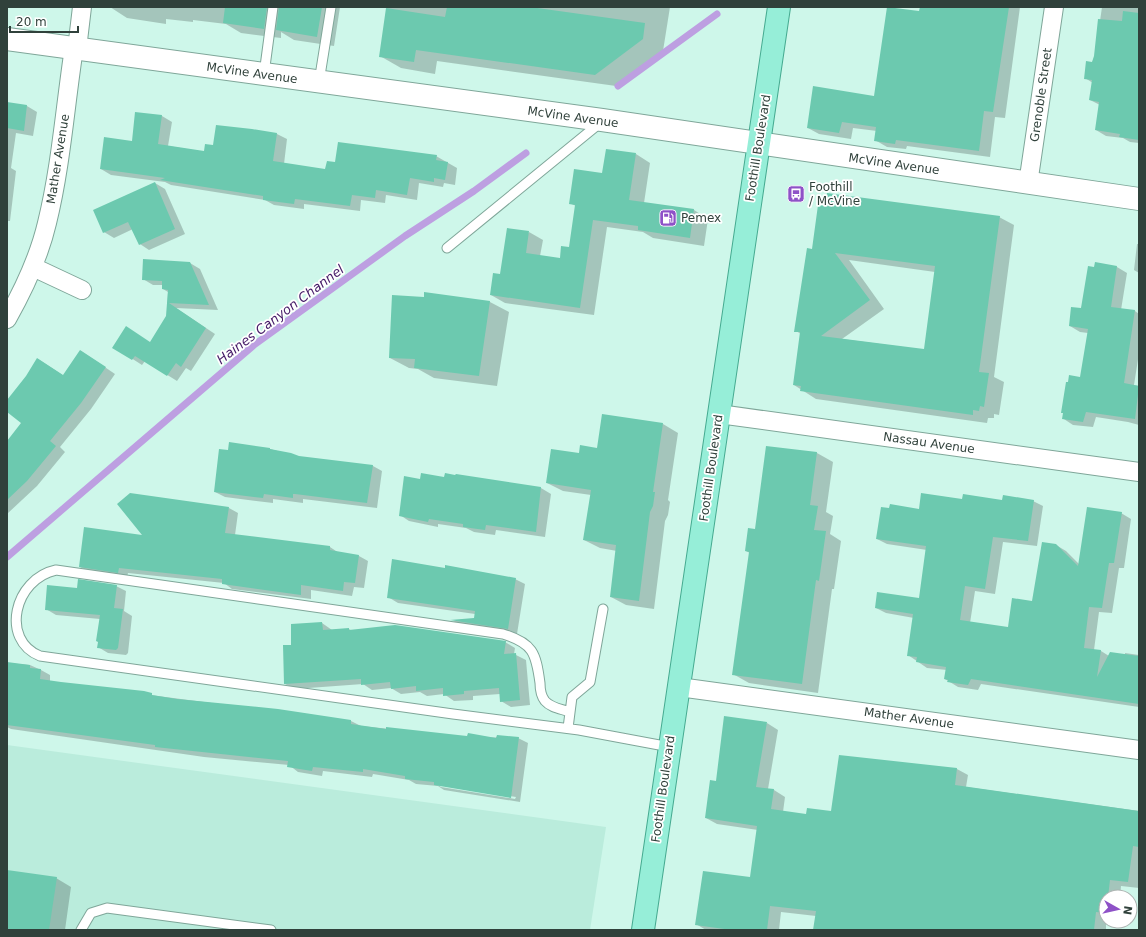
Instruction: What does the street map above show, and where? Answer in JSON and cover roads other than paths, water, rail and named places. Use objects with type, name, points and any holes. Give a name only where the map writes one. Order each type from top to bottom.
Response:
[{"type":"main road","name":"Foothill Boulevard","points":[[643,930],[779,7]]},
{"type":"street","name":"Mather Avenue","points":[[7,319],[33,268],[47,224],[55,183],[82,7]]},
{"type":"street","name":"Grenoble Street","points":[[1028,184],[1054,7]]},
{"type":"street","name":"McVine Avenue","points":[[7,39],[602,120],[1028,184],[1139,199]]},
{"type":"street","points":[[33,268],[82,290]]},
{"type":"street","name":"Nassau Avenue","points":[[719,414],[1139,472]]},
{"type":"street","name":"Mather Avenue","points":[[678,687],[1139,750]]},
{"type":"lane","points":[[264,74],[273,7]]},
{"type":"lane","points":[[319,82],[331,7]]},
{"type":"lane","points":[[447,248],[602,120]]},
{"type":"lane","points":[[570,712],[555,708],[545,701],[541,692],[535,654],[529,646],[520,640],[503,634],[56,570],[43,575],[26,586],[14,604],[11,616],[13,638],[20,646],[40,656],[453,714],[568,728],[670,747]]},
{"type":"lane","points":[[568,728],[572,696],[590,682],[603,610]]},
{"type":"lane","points":[[81,930],[91,913],[107,908],[271,930]]},
{"type":"waterway","name":"Haines Canyon Channel","points":[[618,86],[717,14]]},
{"type":"waterway","name":"Haines Canyon Channel","points":[[7,557],[254,345],[405,236],[474,191],[526,153]]},
{"type":"place","name":"Foothill / McVine","points":[[796,194]]},
{"type":"place","name":"Pemex","points":[[668,218]]}]
